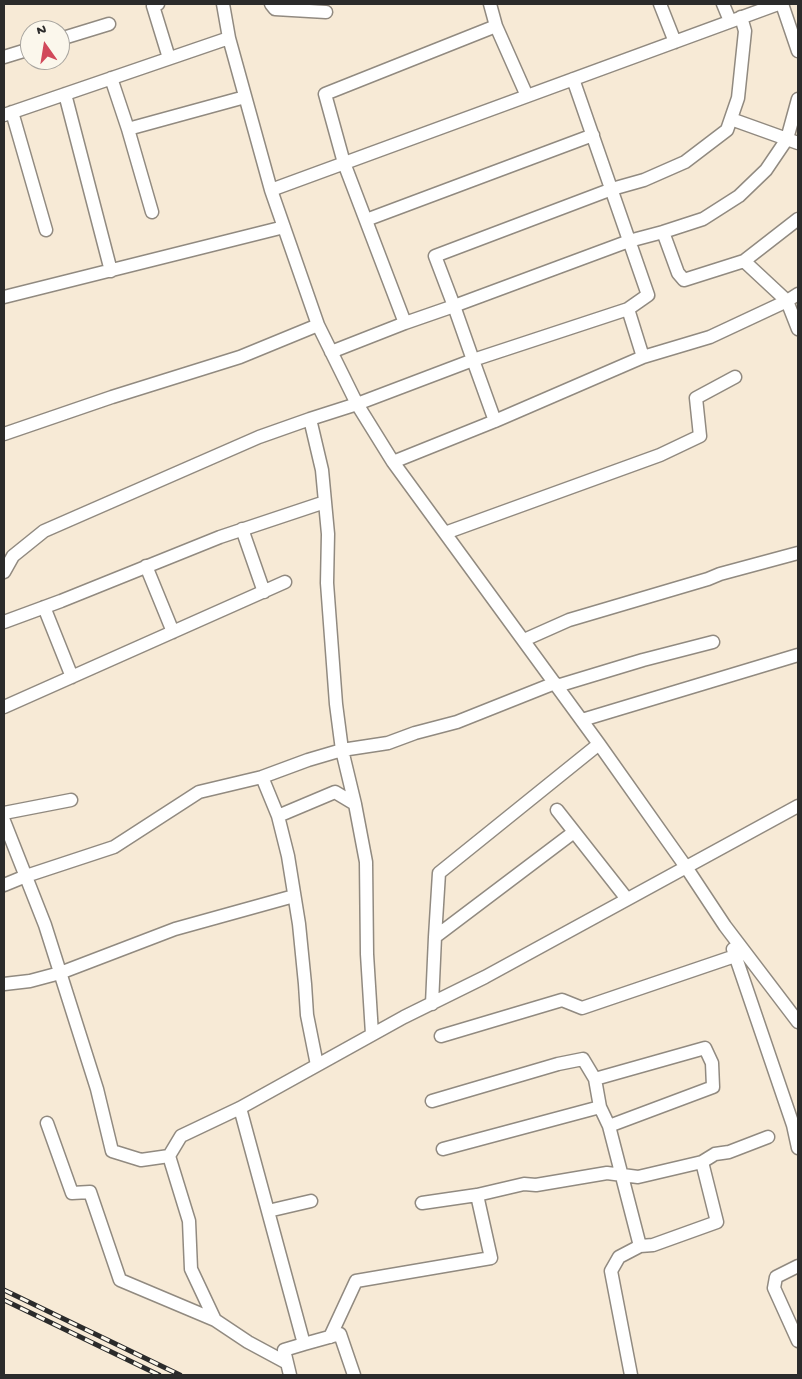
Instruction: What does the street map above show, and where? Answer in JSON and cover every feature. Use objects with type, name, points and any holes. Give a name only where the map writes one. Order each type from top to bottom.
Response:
[{"type":"street","points":[[158,4],[153,6],[170,58]]},
{"type":"street","points":[[223,4],[229,38],[271,190],[318,325],[357,404],[393,462],[582,720],[686,867],[725,926],[798,1022]]},
{"type":"street","points":[[271,4],[275,9],[326,12]]},
{"type":"street","points":[[490,4],[496,26],[527,96]]},
{"type":"street","points":[[660,4],[675,42]]},
{"type":"street","points":[[496,421],[435,256],[612,189],[644,180],[685,162],[727,130],[738,98],[745,31],[723,4]]},
{"type":"street","points":[[271,190],[778,4]]},
{"type":"street","points":[[782,4],[798,51]]},
{"type":"street","points":[[70,36],[109,24]]},
{"type":"street","points":[[405,323],[344,163],[325,94],[496,26]]},
{"type":"street","points":[[46,230],[6,112],[229,38]]},
{"type":"street","points":[[4,57],[20,52]]},
{"type":"street","points":[[111,78],[152,212]]},
{"type":"street","points":[[4,572],[13,556],[44,531],[259,437],[357,404],[474,360],[628,309],[648,296],[573,79]]},
{"type":"street","points":[[65,94],[111,270]]},
{"type":"street","points":[[128,129],[246,97]]},
{"type":"street","points":[[331,352],[629,241],[704,219],[738,196],[766,170],[792,141],[798,99]]},
{"type":"street","points":[[731,118],[792,141]]},
{"type":"street","points":[[366,220],[593,135]]},
{"type":"street","points":[[663,232],[678,273],[684,280],[744,261],[798,219]]},
{"type":"street","points":[[4,298],[284,227]]},
{"type":"street","points":[[744,261],[787,301],[798,329]]},
{"type":"street","points":[[393,462],[496,421],[644,357],[710,337],[798,294]]},
{"type":"street","points":[[628,309],[644,357]]},
{"type":"street","points":[[4,434],[46,421],[112,396],[240,357],[318,325]]},
{"type":"street","points":[[445,534],[660,454],[700,436],[696,398],[734,377]]},
{"type":"street","points":[[310,419],[322,470],[328,534],[327,583],[336,704],[342,750],[366,862],[367,954],[372,1034]]},
{"type":"street","points":[[4,622],[242,529],[325,502]]},
{"type":"street","points":[[242,529],[264,592]]},
{"type":"street","points":[[524,640],[569,620],[720,574],[798,554]]},
{"type":"street","points":[[146,566],[173,632]]},
{"type":"street","points":[[4,707],[285,582]]},
{"type":"street","points":[[44,607],[72,677]]},
{"type":"street","points":[[4,885],[114,847],[199,792],[262,777],[342,750],[388,743],[415,733],[456,722],[556,685],[713,642]]},
{"type":"street","points":[[582,720],[798,655]]},
{"type":"street","points":[[432,1004],[439,873],[599,744]]},
{"type":"street","points":[[262,777],[278,816],[288,856],[305,984],[307,1015],[317,1065]]},
{"type":"street","points":[[278,816],[335,792],[354,804]]},
{"type":"street","points":[[4,813],[71,800]]},
{"type":"street","points":[[216,1320],[192,1269],[189,1221],[169,1156],[181,1136],[240,1108],[372,1034],[485,977],[798,806]]},
{"type":"street","points":[[557,810],[627,899]]},
{"type":"street","points":[[4,821],[45,925],[97,1090],[112,1151],[141,1160],[169,1156]]},
{"type":"street","points":[[435,937],[574,832]]},
{"type":"street","points":[[4,984],[30,981],[60,973],[175,929],[294,896]]},
{"type":"street","points":[[725,926],[796,1124],[798,1148]]},
{"type":"street","points":[[441,1036],[562,1000],[582,1008],[735,956]]},
{"type":"street","points":[[595,1079],[705,1048],[712,1063],[713,1087],[609,1126]]},
{"type":"street","points":[[432,1101],[584,1059],[595,1079],[600,1107],[609,1126],[640,1246]]},
{"type":"street","points":[[443,1149],[600,1107]]},
{"type":"street","points":[[240,1108],[304,1344]]},
{"type":"street","points":[[47,1123],[72,1193],[90,1192],[120,1280],[216,1320],[288,1369]]},
{"type":"street","points":[[422,1203],[476,1195],[524,1184],[536,1186],[607,1173],[638,1177],[702,1162],[715,1154],[729,1152],[768,1137]]},
{"type":"street","points":[[631,1375],[611,1271],[619,1257],[640,1246],[653,1245],[717,1222],[702,1162]]},
{"type":"street","points":[[330,1337],[356,1281],[490,1258],[476,1195]]},
{"type":"street","points":[[268,1211],[312,1201]]},
{"type":"street","points":[[798,1266],[776,1277],[774,1288],[795,1325],[798,1341]]},
{"type":"street","points":[[288,1369],[284,1350],[340,1334],[354,1375]]},
{"type":"railway","points":[[4,1290],[180,1375]]},
{"type":"railway","points":[[4,1300],[159,1375]]}]
